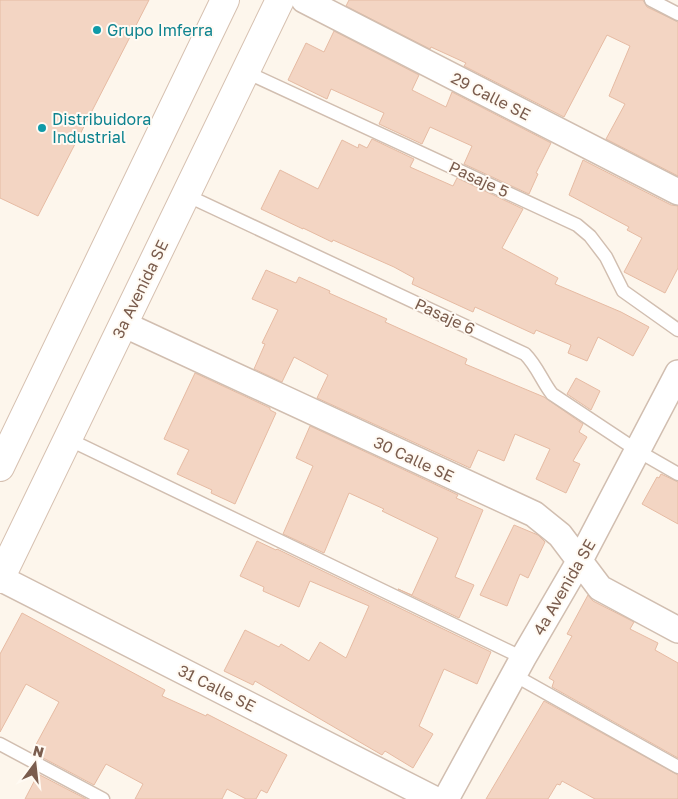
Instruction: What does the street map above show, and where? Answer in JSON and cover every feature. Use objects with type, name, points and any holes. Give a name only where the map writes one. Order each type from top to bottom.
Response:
[{"type":"main road","points":[[0,467],[225,0]]},
{"type":"main road","name":"3a Avenida SE","points":[[0,578],[280,0]]},
{"type":"street","name":"29 Calle SE","points":[[304,0],[678,192]]},
{"type":"street","name":"30 Calle SE","points":[[123,324],[534,514],[560,535],[600,588],[678,630]]},
{"type":"street","name":"4a Avenida SE","points":[[446,799],[518,666],[580,560],[678,373]]},
{"type":"street","name":"31 Calle SE","points":[[0,578],[434,799]]},
{"type":"lane","points":[[651,0],[678,14]]},
{"type":"lane","name":"Pasaje 5","points":[[246,72],[577,225],[590,236],[606,257],[623,291],[678,330]]},
{"type":"lane","name":"Pasaje 6","points":[[186,195],[525,354],[533,361],[546,387],[552,394],[638,451],[678,474]]},
{"type":"lane","points":[[68,439],[518,666],[678,767]]},
{"type":"lane","points":[[0,744],[103,799]]},
{"type":"building","name":"Distribuidora Industrial","points":[[0,0],[149,0],[38,216],[0,198]]},
{"type":"building","points":[[349,0],[643,0],[647,7],[678,22],[678,176],[606,139],[625,104],[609,96],[630,46],[607,35],[564,117],[464,66],[466,63],[431,47],[430,49],[346,6]]},
{"type":"building","points":[[334,31],[419,75],[412,90],[446,107],[452,92],[551,143],[536,173],[538,174],[529,194],[464,164],[472,146],[430,127],[422,144],[379,124],[384,113],[331,89],[327,99],[288,80],[306,43],[324,52]]},
{"type":"building","points":[[372,139],[414,159],[410,167],[453,186],[457,178],[523,209],[502,248],[558,278],[555,284],[621,312],[649,327],[633,356],[598,337],[587,361],[568,353],[571,345],[536,330],[534,334],[475,307],[473,312],[412,284],[414,278],[394,267],[333,240],[332,242],[261,209],[280,170],[318,189],[342,140],[358,148],[359,144],[367,148]]},
{"type":"building","points":[[583,160],[671,205],[678,206],[678,268],[665,293],[624,272],[642,238],[627,230],[629,227],[569,195]]},
{"type":"building","points":[[266,270],[296,283],[299,277],[330,291],[329,293],[387,319],[385,322],[467,359],[465,364],[544,397],[583,424],[579,432],[587,437],[573,461],[580,464],[566,493],[536,479],[550,449],[515,434],[504,461],[478,450],[470,468],[317,398],[328,375],[294,357],[282,382],[254,369],[265,344],[262,343],[278,310],[252,299]]},
{"type":"building","points":[[195,373],[270,408],[270,410],[276,413],[235,504],[211,493],[212,490],[177,474],[189,450],[164,439]]},
{"type":"building","points":[[576,378],[600,391],[591,410],[567,394]]},
{"type":"building","points":[[310,426],[458,495],[456,498],[483,510],[455,577],[474,585],[459,618],[398,589],[412,595],[438,538],[382,511],[384,509],[349,493],[324,553],[283,534],[313,466],[296,458]]},
{"type":"building","points":[[661,474],[678,482],[678,524],[642,504],[657,477],[659,478]]},
{"type":"building","points":[[514,525],[538,535],[545,542],[528,578],[520,574],[507,606],[480,595]]},
{"type":"building","points":[[257,541],[491,652],[477,684],[444,669],[419,726],[433,734],[413,768],[385,751],[382,755],[255,681],[253,685],[224,671],[245,630],[279,647],[281,644],[309,661],[320,642],[346,658],[369,606],[310,581],[299,607],[263,591],[264,587],[240,576]]},
{"type":"building","points":[[588,595],[593,601],[634,622],[630,629],[658,643],[655,650],[678,663],[678,758],[552,687],[554,681],[549,678],[572,636],[567,634]]},
{"type":"building","points":[[22,613],[165,690],[162,696],[206,716],[207,714],[287,755],[267,793],[261,790],[256,799],[246,799],[227,789],[222,799],[135,799],[143,784],[106,764],[94,785],[32,752],[59,702],[26,684],[0,732],[0,654]]},
{"type":"building","points":[[544,701],[678,775],[678,799],[595,799],[562,781],[560,785],[557,784],[548,799],[486,799]]},
{"type":"building","points":[[38,774],[86,799],[25,799]]},
{"type":"place","name":"Grupo Imferra","points":[[97,30]]},
{"type":"place","name":"Distribuidora Industrial","points":[[42,128]]}]
